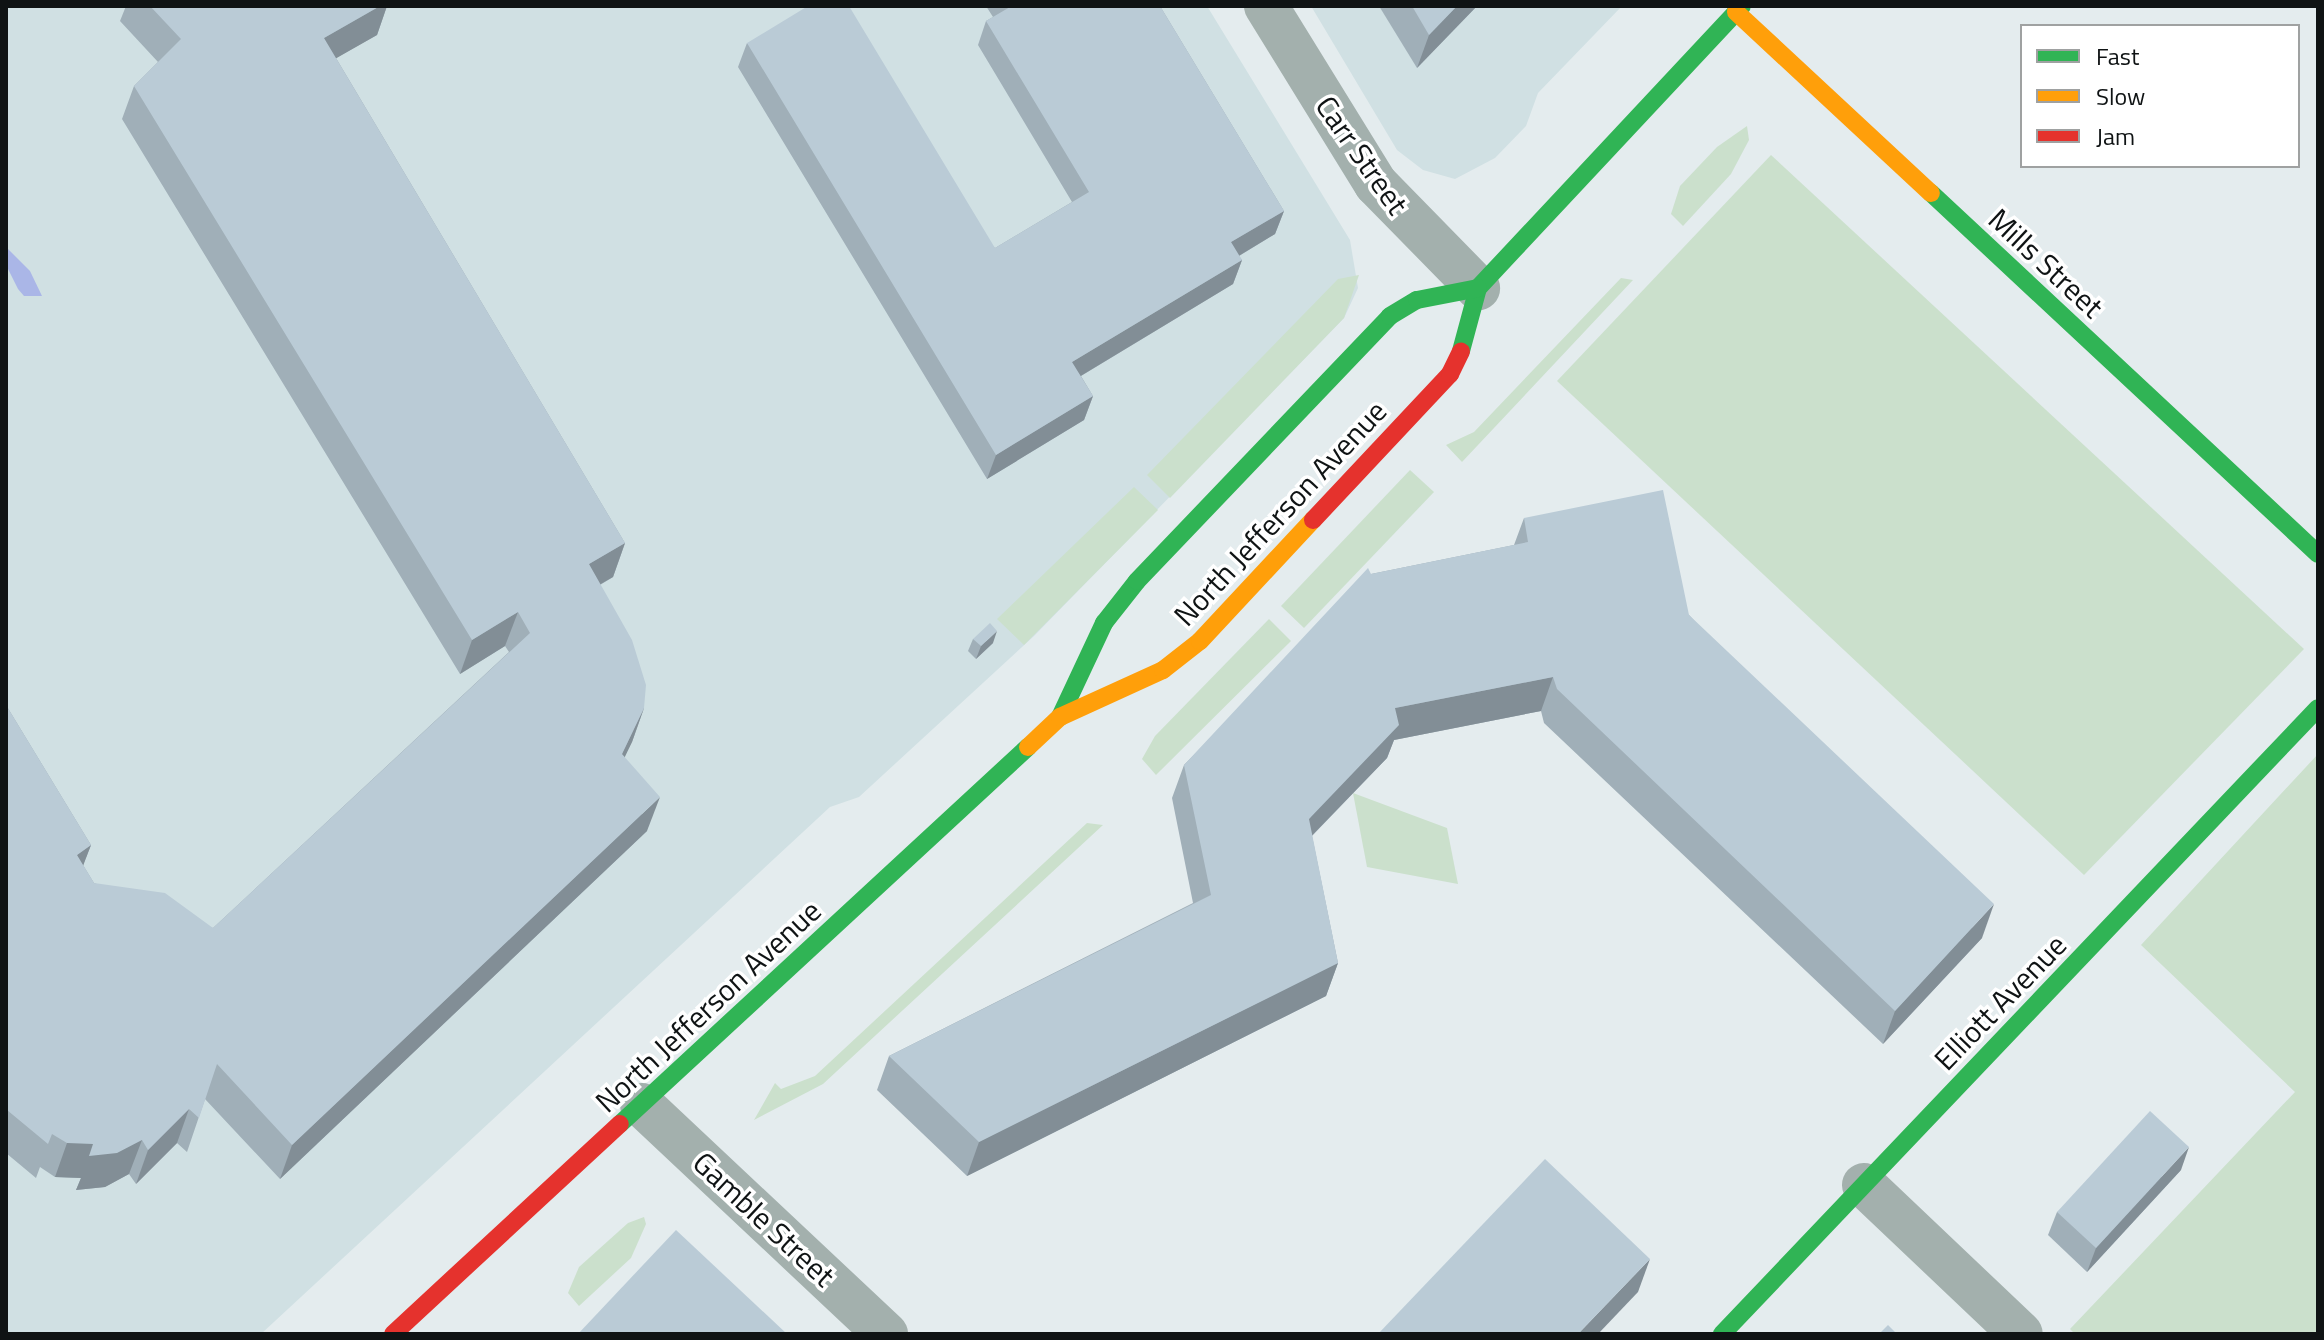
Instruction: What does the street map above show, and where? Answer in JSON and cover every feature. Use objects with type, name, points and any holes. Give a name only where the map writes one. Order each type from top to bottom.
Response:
[{"type":"main road","points":[[1478,288],[1739,9]]},
{"type":"main road","name":"Mills Street","points":[[1739,9],[2318,554]]},
{"type":"main road","name":"North Jefferson Avenue","points":[[393,1334],[1060,717],[1163,670],[1200,641],[1450,374],[1465,344],[1478,288],[1417,300],[1390,316],[1137,581],[1104,623],[1060,717]]},
{"type":"main road","name":"Elliott Avenue","points":[[1722,1334],[2318,708]]},
{"type":"street","name":"Carr Street","points":[[1266,6],[1376,184],[1478,288]]},
{"type":"street","name":"Gamble Street","points":[[642,1105],[886,1334]]},
{"type":"street","points":[[1864,1185],[2021,1334]]},
{"type":"shaded area","points":[[6,6],[1207,6],[1350,240],[1358,288],[1344,318],[1034,636],[859,797],[830,807],[261,1334],[6,1334]]},
{"type":"shaded area","points":[[1311,6],[1622,6],[1538,93],[1526,126],[1495,158],[1455,179],[1423,170],[1397,150]]},
{"type":"green space","points":[[1747,126],[1749,140],[1731,174],[1683,226],[1671,214],[1680,186],[1717,147]]},
{"type":"green space","points":[[1771,155],[2304,649],[2084,875],[1557,381]]},
{"type":"green space","points":[[1359,275],[1344,318],[1170,498],[1147,475],[1338,279]]},
{"type":"green space","points":[[1621,278],[1633,280],[1462,462],[1446,445],[1474,432]]},
{"type":"green space","points":[[1410,470],[1434,492],[1304,628],[1281,606]]},
{"type":"green space","points":[[1134,487],[1158,510],[1024,645],[997,619]]},
{"type":"green space","points":[[1269,619],[1291,641],[1156,775],[1142,759],[1155,736]]},
{"type":"green space","points":[[2318,754],[2318,1334],[2075,1334],[2070,1329],[2295,1092],[2141,945]]},
{"type":"green space","points":[[1353,793],[1447,828],[1458,884],[1367,867]]},
{"type":"green space","points":[[1087,823],[1103,825],[823,1084],[754,1120],[775,1083],[781,1089],[815,1076]]},
{"type":"green space","points":[[644,1217],[646,1224],[631,1258],[579,1306],[568,1293],[579,1267],[628,1223]]},
{"type":"water","points":[[6,247],[30,271],[42,296],[24,296],[18,289],[6,265]]},
{"type":"building","points":[[150,6],[380,6],[324,38],[625,543],[589,564],[632,640],[646,685],[644,708],[622,754],[660,797],[292,1145],[217,1064],[199,1118],[189,1109],[148,1150],[142,1140],[117,1153],[89,1156],[93,1144],[67,1143],[52,1134],[48,1144],[6,1111],[6,705],[91,845],[77,855],[94,883],[165,893],[213,928],[530,633],[518,612],[472,640],[134,86],[181,39]]},
{"type":"building","points":[[808,6],[849,6],[995,248],[1089,192],[986,21],[1009,6],[1160,6],[1284,211],[1231,242],[1242,260],[1072,362],[1093,396],[996,455],[747,43]]},
{"type":"building","points":[[1412,6],[1457,6],[1429,35]]},
{"type":"building","points":[[1663,490],[1689,615],[1994,904],[1895,1011],[1557,689],[1553,677],[1395,708],[1399,725],[1309,819],[1338,963],[979,1142],[889,1056],[1211,895],[1184,765],[1368,568],[1371,574],[1528,542],[1524,518]]},
{"type":"building","points":[[990,623],[997,631],[981,646],[973,639]]},
{"type":"building","points":[[2150,1111],[2189,1147],[2096,1248],[2057,1212]]},
{"type":"building","points":[[1545,1159],[1650,1259],[1578,1334],[1378,1334]]},
{"type":"building","points":[[676,1230],[787,1334],[578,1334]]},
{"type":"building","points":[[1888,1325],[1897,1334],[1879,1334]]},
{"type":"traffic: fast","points":[[1461,351],[1478,288],[1742,6]]},
{"type":"traffic: fast","points":[[1931,193],[2318,554]]},
{"type":"traffic: fast","points":[[1060,717],[1104,623],[1137,581],[1390,316],[1417,300],[1478,288]]},
{"type":"traffic: fast","points":[[1722,1334],[2318,708]]},
{"type":"traffic: fast","points":[[620,1124],[1028,747]]},
{"type":"traffic: slow","points":[[1736,12],[1931,193]]},
{"type":"traffic: slow","points":[[1028,747],[1060,717],[1163,670],[1200,641],[1313,520]]},
{"type":"traffic: jam","points":[[1313,520],[1450,374],[1461,351]]},
{"type":"traffic: jam","points":[[393,1334],[620,1124]]}]
